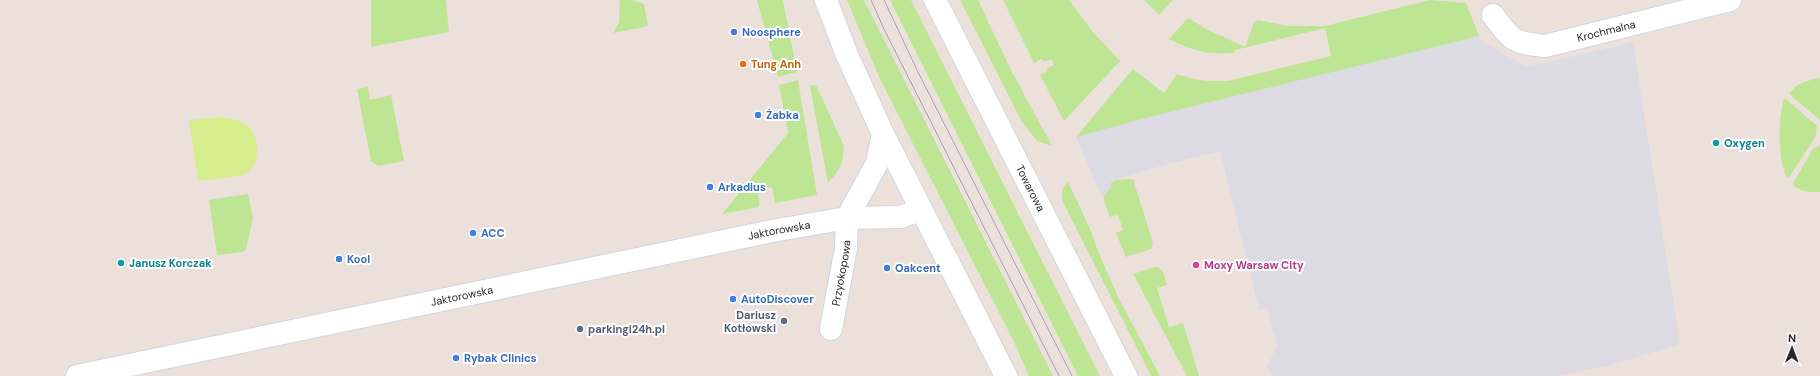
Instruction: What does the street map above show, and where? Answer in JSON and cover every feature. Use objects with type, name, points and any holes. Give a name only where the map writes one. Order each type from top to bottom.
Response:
[{"type":"street","points":[[826,0],[847,55],[884,134],[1006,376]]},
{"type":"street","name":"Towarowa","points":[[935,0],[1126,376]]},
{"type":"street","name":"Krochmalna","points":[[1493,15],[1509,37],[1526,44],[1545,46],[1730,0]]},
{"type":"street","points":[[847,218],[877,163],[884,134]]},
{"type":"street","name":"Jaktorowska","points":[[77,376],[569,273],[847,218],[900,217],[921,210]]},
{"type":"street","name":"Przyokopowa","points":[[831,329],[846,248],[847,218]]},
{"type":"shaded area","points":[[1479,36],[1483,42],[1527,67],[1633,42],[1680,344],[1611,365],[1558,376],[1274,376],[1267,367],[1277,345],[1267,308],[1259,310],[1220,151],[1168,164],[1116,180],[1111,184],[1112,186],[1104,196],[1104,201],[1076,137],[1146,118]]},
{"type":"green space","points":[[371,0],[446,0],[449,32],[371,47]]},
{"type":"green space","points":[[620,0],[632,0],[644,4],[648,26],[613,33],[619,22]]},
{"type":"green space","points":[[757,0],[783,0],[797,72],[778,77]]},
{"type":"green space","points":[[847,0],[864,0],[1053,376],[1029,376],[1014,342],[879,77]]},
{"type":"green space","points":[[890,0],[911,0],[1100,376],[1078,376]]},
{"type":"green space","points":[[960,0],[978,0],[1011,70],[1052,146],[1037,141],[1022,122]]},
{"type":"green space","points":[[1003,0],[1069,0],[1092,31],[1120,61],[1064,121],[1040,75],[1048,71],[1047,68],[1054,65],[1051,59],[1044,62],[1042,59],[1034,63]]},
{"type":"green space","points":[[1144,0],[1173,0],[1159,15]]},
{"type":"green space","points":[[1430,0],[1466,3],[1479,36],[1146,118],[1076,137],[1133,69],[1164,93],[1177,74],[1193,79],[1228,81],[1331,56],[1325,28],[1235,50],[1235,53],[1209,53],[1193,49],[1169,39],[1188,18],[1208,30],[1245,47],[1254,22],[1258,20],[1288,26],[1325,26]]},
{"type":"green space","points":[[1820,78],[1820,120],[1789,94],[1799,84]]},
{"type":"green space","points":[[798,80],[817,195],[775,203],[772,187],[758,190],[758,207],[722,214],[788,133],[779,85]]},
{"type":"green space","points":[[816,85],[844,146],[842,163],[828,183],[810,86]]},
{"type":"green space","points":[[368,87],[370,100],[391,95],[404,161],[378,166],[371,161],[357,89]]},
{"type":"green space","points":[[1785,98],[1817,126],[1816,136],[1788,179],[1782,163],[1780,139],[1782,105]]},
{"type":"green space","points":[[222,117],[241,122],[250,128],[256,139],[257,145],[254,164],[247,173],[224,178],[198,181],[189,120]]},
{"type":"green space","points":[[1820,145],[1820,192],[1806,191],[1797,188],[1793,183],[1813,149]]},
{"type":"green space","points":[[1133,179],[1153,243],[1151,249],[1126,257],[1116,233],[1123,230],[1118,215],[1110,217],[1104,201],[1104,196],[1112,186],[1110,184],[1115,180]]},
{"type":"green space","points":[[1068,182],[1092,233],[1097,249],[1119,299],[1160,376],[1151,376],[1062,200],[1062,190]]},
{"type":"green space","points":[[248,194],[253,218],[246,249],[243,252],[217,255],[209,200]]},
{"type":"green space","points":[[1158,267],[1163,272],[1167,285],[1157,288],[1169,327],[1183,323],[1199,376],[1187,376],[1133,274]]},
{"type":"tram line","points":[[871,0],[884,29],[1059,376]]},
{"type":"tram line","points":[[884,0],[918,72],[1072,376]]},
{"type":"place","name":"Noosphere","points":[[734,32]]},
{"type":"place","name":"Tung Anh","points":[[743,64]]},
{"type":"place","name":"Żabka","points":[[758,115]]},
{"type":"place","name":"Oxygen","points":[[1716,143]]},
{"type":"place","name":"Arkadius","points":[[710,187]]},
{"type":"place","name":"ACC","points":[[473,233]]},
{"type":"place","name":"Kool","points":[[339,259]]},
{"type":"place","name":"Janusz Korczak","points":[[121,263]]},
{"type":"place","name":"Moxy Warsaw City","points":[[1196,265]]},
{"type":"place","name":"Oakcent","points":[[887,268]]},
{"type":"place","name":"AutoDiscover","points":[[733,299]]},
{"type":"place","name":"Dariusz Kotłowski","points":[[784,321]]},
{"type":"place","name":"parkingi24h.pl","points":[[580,329]]},
{"type":"place","name":"Rybak Clinics","points":[[456,358]]}]
